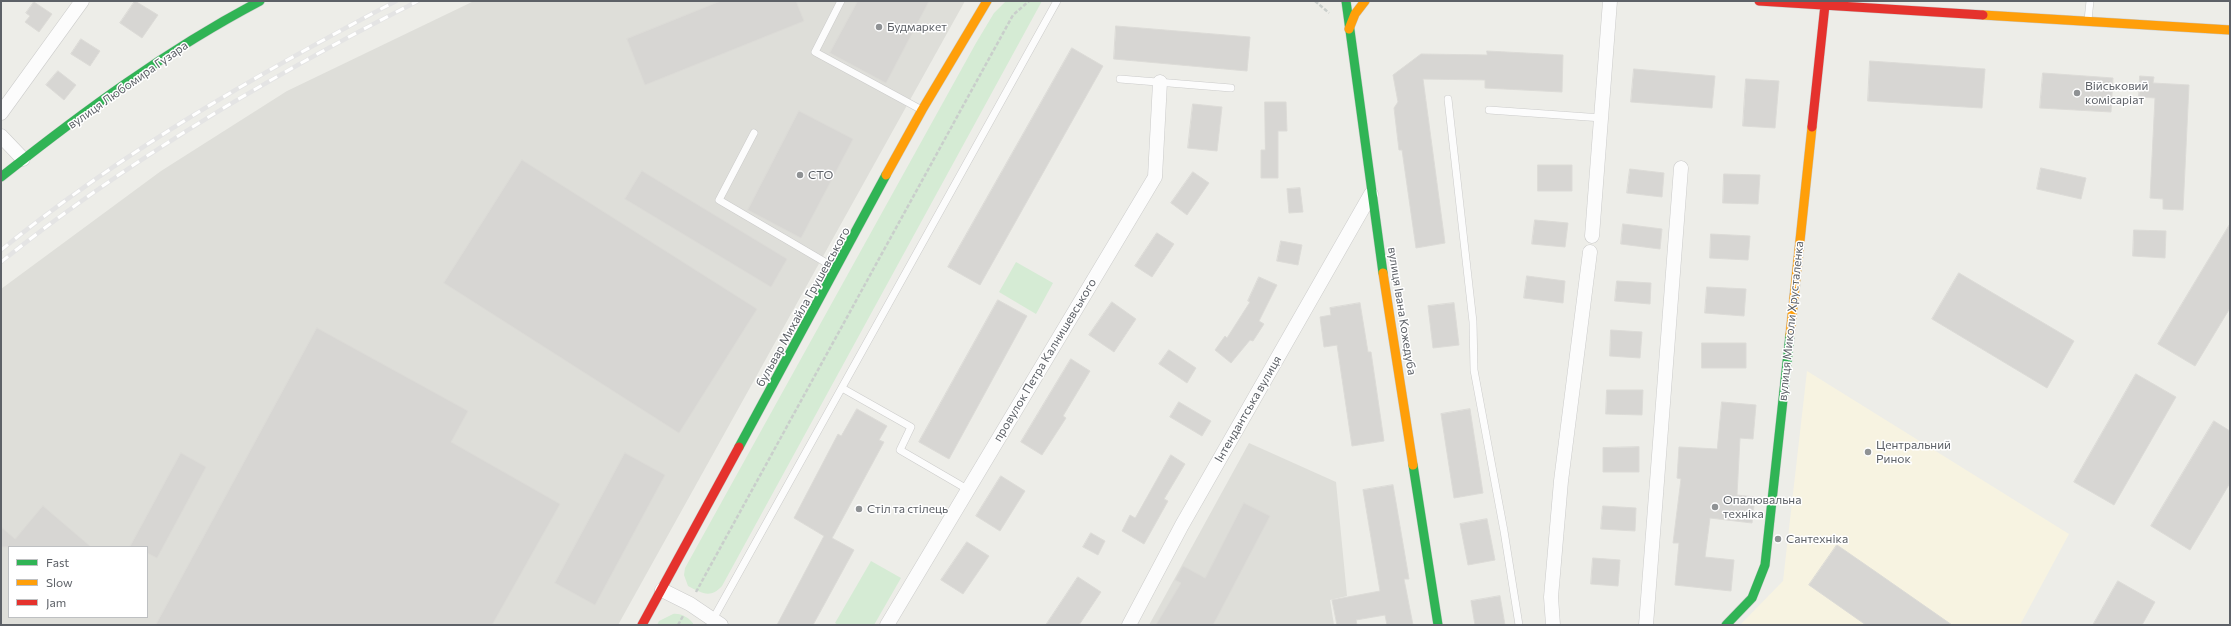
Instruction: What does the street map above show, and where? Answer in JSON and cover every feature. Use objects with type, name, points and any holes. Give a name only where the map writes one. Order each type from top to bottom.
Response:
[{"type":"main road","name":"вулиця Любомира Гузара","points":[[1,177],[170,54],[260,1]]},
{"type":"main road","name":"бульвар Михайла Грушевського","points":[[642,625],[837,269],[922,110],[987,1]]},
{"type":"main road","points":[[1349,29],[1355,14],[1365,1]]},
{"type":"main road","points":[[1759,1],[2230,30]]},
{"type":"main road","name":"вулиця Івана Кожедуба","points":[[1344,3],[1349,29],[1371,194],[1438,625]]},
{"type":"main road","name":"вулиця Миколи Хрусталенка","points":[[1726,625],[1752,598],[1765,564],[1825,5]]},
{"type":"street","points":[[1,113],[82,1]]},
{"type":"street","points":[[1592,236],[1610,1]]},
{"type":"street","name":"провулок Петра Калнишевського","points":[[887,625],[1156,177],[1160,82]]},
{"type":"street","points":[[1,136],[23,160]]},
{"type":"street","points":[[1646,625],[1681,168]]},
{"type":"street","name":"Інтендантська вулиця","points":[[1129,625],[1182,525],[1371,194]]},
{"type":"street","points":[[1553,625],[1550,597],[1561,481],[1590,252]]},
{"type":"street","points":[[662,590],[690,604],[715,623]]},
{"type":"lane","points":[[841,1],[815,52],[922,110]]},
{"type":"lane","points":[[715,623],[842,388],[1057,1]]},
{"type":"lane","points":[[2087,22],[2090,1]]},
{"type":"lane","points":[[1120,79],[1232,88]]},
{"type":"lane","points":[[1448,99],[1473,322],[1474,370],[1504,531],[1519,625]]},
{"type":"lane","points":[[1489,110],[1602,118]]},
{"type":"lane","points":[[754,133],[718,200],[837,269]]},
{"type":"lane","points":[[842,388],[911,427],[900,450],[967,490]]},
{"type":"path","points":[[690,604],[1013,15],[1029,1]]},
{"type":"shaded area","points":[[474,1],[965,1],[618,625],[1,625],[1,289],[161,171],[287,91]]},
{"type":"shaded area","name":"Центральний Ринок","points":[[1807,371],[2069,534],[2020,625],[1740,625],[1783,581]]},
{"type":"shaded area","points":[[1249,443],[1336,482],[1347,596],[1330,600],[1334,625],[1149,625]]},
{"type":"green space","points":[[1006,1],[1042,1],[722,586],[710,594],[706,594],[688,586],[684,575],[685,568],[976,43],[994,13]]},
{"type":"green space","points":[[1016,262],[1053,283],[1036,314],[999,292]]},
{"type":"green space","points":[[871,561],[901,578],[874,625],[838,625],[835,623]]},
{"type":"green space","points":[[673,614],[685,616],[694,625],[657,625],[659,621]]},
{"type":"building","points":[[135,1],[158,15],[142,38],[120,23]]},
{"type":"building","points":[[721,1],[796,1],[804,21],[645,85],[627,39]]},
{"type":"building","name":"Будмаркет","points":[[858,1],[929,1],[886,83],[830,53]]},
{"type":"building","points":[[34,2],[52,14],[39,32],[25,22],[30,16],[26,13]]},
{"type":"building","points":[[1116,26],[1250,37],[1247,71],[1114,59]]},
{"type":"building","points":[[81,39],[100,51],[90,66],[71,54]]},
{"type":"building","points":[[1072,48],[1103,66],[980,285],[948,267]]},
{"type":"building","points":[[1487,51],[1563,55],[1562,92],[1485,88],[1485,80],[1423,79],[1445,243],[1416,248],[1402,150],[1399,150],[1394,108],[1398,102],[1393,75],[1421,54],[1487,55]]},
{"type":"building","points":[[1870,61],[1985,69],[1982,108],[1868,101]]},
{"type":"building","points":[[1634,69],[1715,76],[1712,108],[1631,102]]},
{"type":"building","points":[[58,71],[76,85],[64,100],[46,85]]},
{"type":"building","name":"Військовий комісаріат","points":[[2043,73],[2113,78],[2111,112],[2040,108]]},
{"type":"building","points":[[2140,76],[2154,77],[2153,83],[2189,85],[2183,210],[2163,209],[2163,199],[2150,198],[2155,98],[2139,97]]},
{"type":"building","points":[[1746,79],[1779,81],[1775,128],[1743,126]]},
{"type":"building","points":[[1265,102],[1286,102],[1287,131],[1278,131],[1278,178],[1261,178],[1261,150],[1265,150]]},
{"type":"building","points":[[1193,104],[1222,107],[1217,151],[1188,148]]},
{"type":"building","name":"СТО","points":[[799,111],[853,139],[801,238],[748,210]]},
{"type":"building","points":[[522,160],[757,309],[679,433],[444,283]]},
{"type":"building","points":[[1538,165],[1572,165],[1572,191],[1538,191]]},
{"type":"building","points":[[2041,168],[2086,178],[2081,199],[2037,189]]},
{"type":"building","points":[[1630,169],[1664,173],[1662,197],[1627,193]]},
{"type":"building","points":[[642,171],[787,259],[771,287],[625,199]]},
{"type":"building","points":[[1193,172],[1209,183],[1187,215],[1171,203]]},
{"type":"building","points":[[1724,174],[1760,175],[1758,204],[1723,203]]},
{"type":"building","points":[[1300,188],[1303,212],[1289,213],[1287,189]]},
{"type":"building","points":[[1535,220],[1568,223],[1565,247],[1532,244]]},
{"type":"building","points":[[1623,224],[1662,229],[1660,249],[1621,244]]},
{"type":"building","points":[[2230,224],[2230,308],[2195,366],[2158,344]]},
{"type":"building","points":[[2134,230],[2166,231],[2165,258],[2133,256]]},
{"type":"building","points":[[1157,233],[1174,244],[1152,277],[1135,266]]},
{"type":"building","points":[[1711,234],[1750,236],[1748,260],[1710,258]]},
{"type":"building","points":[[1281,241],[1302,245],[1298,265],[1277,261]]},
{"type":"building","points":[[1959,273],[2074,341],[2047,388],[1932,319]]},
{"type":"building","points":[[1527,276],[1565,281],[1563,303],[1524,298]]},
{"type":"building","points":[[1259,277],[1277,285],[1259,321],[1264,324],[1253,341],[1250,340],[1231,363],[1215,350],[1225,336],[1227,338],[1250,302],[1248,301]]},
{"type":"building","points":[[1617,281],[1651,283],[1650,304],[1615,301]]},
{"type":"building","points":[[1707,287],[1746,289],[1744,316],[1705,313]]},
{"type":"building","points":[[998,300],[1027,316],[949,459],[919,442]]},
{"type":"building","points":[[1112,302],[1136,319],[1114,352],[1089,335]]},
{"type":"building","points":[[1360,303],[1368,352],[1371,352],[1384,441],[1352,446],[1337,345],[1324,347],[1320,317],[1331,315],[1330,308]]},
{"type":"building","points":[[1454,303],[1459,345],[1433,348],[1428,306]]},
{"type":"building","points":[[317,328],[468,411],[451,442],[560,504],[492,625],[156,625]]},
{"type":"building","points":[[1611,330],[1642,332],[1640,358],[1610,356]]},
{"type":"building","points":[[1702,343],[1746,343],[1746,368],[1702,368]]},
{"type":"building","points":[[1169,350],[1196,368],[1187,383],[1159,364]]},
{"type":"building","points":[[1071,359],[1090,371],[1063,416],[1066,418],[1042,455],[1021,442]]},
{"type":"building","points":[[2136,374],[2176,397],[2114,505],[2074,482]]},
{"type":"building","points":[[1607,390],[1643,390],[1642,415],[1606,414]]},
{"type":"building","points":[[1179,402],[1211,421],[1202,436],[1170,417]]},
{"type":"building","points":[[1722,402],[1756,405],[1753,439],[1740,438],[1737,495],[1755,497],[1752,523],[1710,518],[1705,557],[1734,560],[1731,591],[1675,585],[1679,543],[1673,543],[1681,479],[1677,478],[1679,447],[1717,449]]},
{"type":"building","points":[[857,409],[887,426],[879,440],[884,442],[832,538],[854,550],[813,625],[777,625],[824,536],[794,518],[838,434],[841,436]]},
{"type":"building","points":[[1470,409],[1483,493],[1454,498],[1441,414]]},
{"type":"building","points":[[2214,421],[2230,431],[2230,483],[2190,550],[2151,526]]},
{"type":"building","points":[[1639,447],[1639,472],[1603,472],[1603,448]]},
{"type":"building","points":[[181,453],[206,467],[157,558],[148,554],[148,546],[131,546]]},
{"type":"building","points":[[625,453],[665,475],[595,605],[555,583]]},
{"type":"building","points":[[1171,455],[1185,464],[1164,499],[1168,501],[1144,544],[1122,531],[1130,515],[1135,518]]},
{"type":"building","points":[[1001,476],[1025,491],[1000,531],[976,516]]},
{"type":"building","points":[[1393,485],[1409,579],[1404,579],[1413,625],[1387,625],[1385,615],[1356,620],[1357,625],[1337,625],[1332,600],[1380,591],[1363,490]]},
{"type":"building","points":[[1244,503],[1270,516],[1213,625],[1156,625],[1181,583],[1175,580],[1183,566],[1205,578]]},
{"type":"building","points":[[43,506],[90,546],[1,547],[1,527],[15,539]]},
{"type":"building","points":[[1603,506],[1636,508],[1635,531],[1601,529]]},
{"type":"building","points":[[1487,519],[1495,560],[1468,565],[1460,524]]},
{"type":"building","points":[[1091,533],[1105,541],[1098,555],[1083,547]]},
{"type":"building","points":[[967,542],[989,556],[963,594],[941,580]]},
{"type":"building","points":[[1837,545],[1952,625],[1866,625],[1809,585]]},
{"type":"building","points":[[1593,558],[1620,560],[1618,586],[1591,584]]},
{"type":"building","points":[[1078,577],[1101,592],[1079,625],[1046,625]]},
{"type":"building","points":[[2118,581],[2155,602],[2142,625],[2093,625]]},
{"type":"building","points":[[1500,596],[1505,625],[1475,625],[1471,601]]},
{"type":"railway","points":[[1,250],[47,214],[95,180],[192,116],[293,57],[396,1]]},
{"type":"railway","points":[[1,262],[100,188],[203,121],[309,59],[418,1]]},
{"type":"traffic: fast","points":[[1,177],[126,83],[192,40],[260,1]]},
{"type":"traffic: fast","points":[[1346,1],[1383,273]]},
{"type":"traffic: fast","points":[[739,447],[886,175]]},
{"type":"traffic: fast","points":[[1726,625],[1752,598],[1765,565],[1790,335]]},
{"type":"traffic: fast","points":[[1413,465],[1438,625]]},
{"type":"traffic: slow","points":[[886,175],[922,110],[987,1]]},
{"type":"traffic: slow","points":[[1349,29],[1355,14],[1365,1]]},
{"type":"traffic: slow","points":[[1983,15],[2230,30]]},
{"type":"traffic: slow","points":[[1790,335],[1812,127]]},
{"type":"traffic: slow","points":[[1383,273],[1413,465]]},
{"type":"traffic: jam","points":[[1759,1],[1983,15]]},
{"type":"traffic: jam","points":[[1812,127],[1825,5]]},
{"type":"traffic: jam","points":[[642,625],[739,447]]},
{"type":"place","name":"Будмаркет","points":[[879,27]]},
{"type":"place","name":"Військовий комісаріат","points":[[2077,93]]},
{"type":"place","name":"СТО","points":[[800,175]]},
{"type":"place","name":"Центральний Ринок","points":[[1868,452]]},
{"type":"place","name":"Опалювальна техніка","points":[[1715,507]]},
{"type":"place","name":"Стіл та стілець","points":[[859,509]]},
{"type":"place","name":"Сантехніка","points":[[1778,539]]}]
